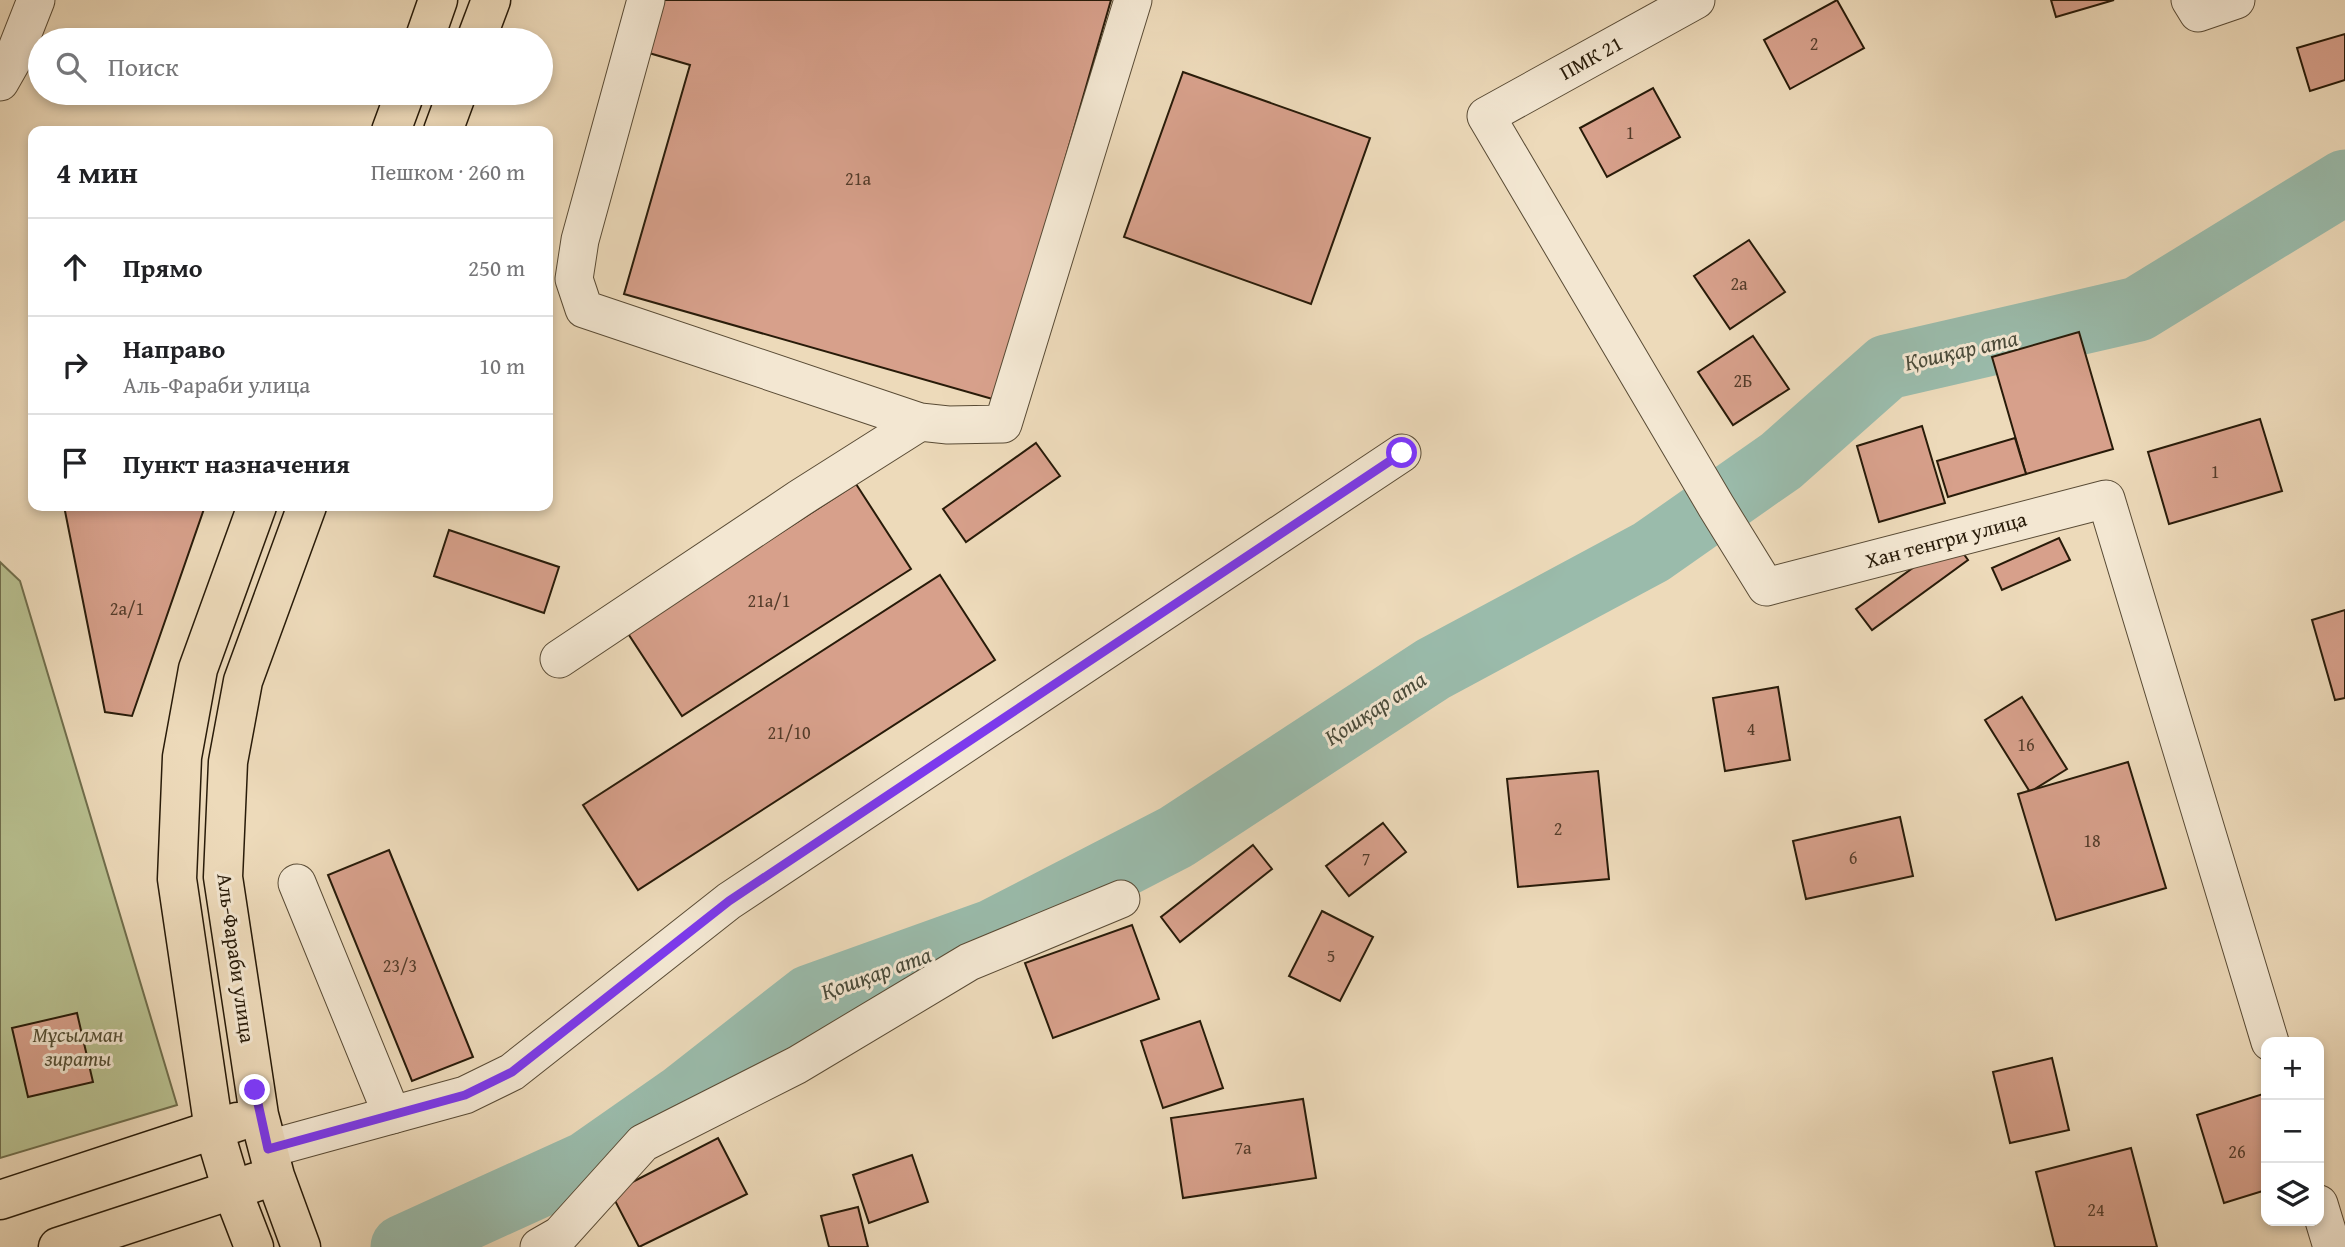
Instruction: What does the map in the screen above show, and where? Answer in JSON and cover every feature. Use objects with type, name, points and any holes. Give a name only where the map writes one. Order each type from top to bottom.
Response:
[{"type":"main road","points":[[428,28],[438,0]]},
{"type":"main road","points":[[480,28],[491,0]]},
{"type":"main road","points":[[393,126],[401,105]]},
{"type":"main road","points":[[445,126],[453,105]]},
{"type":"main road","points":[[254,1246],[232,1190],[214,1130],[177,879],[182,757],[198,669],[255,511]]},
{"type":"main road","name":"Аль-Фараби улица","points":[[299,1239],[268,1147],[223,877],[228,762],[243,681],[305,511]]},
{"type":"main road","points":[[0,1200],[214,1130],[268,1147],[232,1190],[58,1247]]},
{"type":"street","points":[[0,82],[12,61],[36,0]]},
{"type":"street","points":[[646,0],[580,240],[574,279],[584,309],[920,422],[948,425],[1003,424],[1133,0]]},
{"type":"street","name":"ПМК 21","points":[[1486,117],[1696,0]]},
{"type":"street","points":[[2194,7],[2236,0]]},
{"type":"street","name":"Хан тенгри улица","points":[[1486,117],[1766,587],[2106,499],[2268,1037]]},
{"type":"street","points":[[559,659],[788,506],[920,422]]},
{"type":"street","points":[[268,1147],[465,1095],[512,1072],[729,901],[1402,453]]},
{"type":"street","points":[[298,883],[392,1115]]},
{"type":"street","points":[[539,1247],[560,1236],[643,1143],[797,1065],[969,962],[1121,899]]},
{"type":"street","points":[[2324,1222],[2331,1247]]},
{"type":"green space","name":"Мұсылман зираты","points":[[0,562],[20,581],[177,1105],[0,1158]]},
{"type":"building","points":[[664,0],[1111,0],[996,400],[624,294],[690,65],[649,53]]},
{"type":"building","points":[[1837,0],[1864,48],[1790,89],[1764,40]]},
{"type":"building","points":[[2051,0],[2114,0],[2056,17]]},
{"type":"building","points":[[2345,34],[2345,80],[2310,91],[2297,48]]},
{"type":"building","points":[[1183,72],[1370,138],[1311,304],[1124,237]]},
{"type":"building","points":[[1653,88],[1680,137],[1607,177],[1580,128]]},
{"type":"building","points":[[1749,240],[1785,292],[1730,329],[1694,276]]},
{"type":"building","points":[[2079,332],[2113,449],[2026,474],[1992,357]]},
{"type":"building","points":[[1753,336],[1789,389],[1733,425],[1698,372]]},
{"type":"building","points":[[2260,419],[2282,491],[2169,524],[2148,452]]},
{"type":"building","points":[[1922,426],[1945,503],[1879,522],[1857,446]]},
{"type":"building","points":[[2015,438],[2026,474],[1948,497],[1937,461]]},
{"type":"building","points":[[1036,443],[1060,476],[966,542],[943,509]]},
{"type":"building","points":[[856,484],[911,569],[682,716],[627,632]]},
{"type":"building","points":[[65,511],[203,511],[132,716],[105,712]]},
{"type":"building","points":[[449,530],[559,567],[544,613],[434,576]]},
{"type":"building","points":[[2059,538],[2070,560],[2002,590],[1992,568]]},
{"type":"building","points":[[1953,539],[1968,560],[1872,630],[1856,609]]},
{"type":"building","points":[[940,575],[995,660],[638,890],[583,805]]},
{"type":"building","points":[[2345,610],[2345,698],[2335,700],[2312,620]]},
{"type":"building","points":[[1778,687],[1790,760],[1725,771],[1713,698]]},
{"type":"building","points":[[2022,697],[2067,769],[2030,792],[1985,720]]},
{"type":"building","points":[[2128,762],[2166,888],[2056,920],[2018,794]]},
{"type":"building","points":[[1598,771],[1609,879],[1518,887],[1507,779]]},
{"type":"building","points":[[1900,817],[1913,876],[1806,899],[1793,841]]},
{"type":"building","points":[[1383,823],[1406,852],[1349,896],[1326,866]]},
{"type":"building","points":[[1253,845],[1272,869],[1180,942],[1161,917]]},
{"type":"building","points":[[389,850],[473,1057],[412,1081],[328,875]]},
{"type":"building","points":[[1322,911],[1373,937],[1340,1001],[1289,976]]},
{"type":"building","points":[[1132,925],[1159,999],[1053,1038],[1025,963]]},
{"type":"building","points":[[77,1013],[93,1082],[28,1097],[12,1028]]},
{"type":"building","points":[[1200,1021],[1223,1088],[1163,1108],[1141,1041]]},
{"type":"building","points":[[2052,1058],[2069,1130],[2010,1143],[1993,1072]]},
{"type":"building","points":[[2261,1095],[2261,1192],[2224,1203],[2197,1115]]},
{"type":"building","points":[[1303,1099],[1316,1178],[1183,1198],[1171,1118]]},
{"type":"building","points":[[718,1138],[747,1194],[639,1247],[611,1193]]},
{"type":"building","points":[[2131,1148],[2157,1247],[2055,1247],[2036,1172]]},
{"type":"building","points":[[912,1155],[928,1202],[869,1223],[853,1175]]},
{"type":"building","points":[[858,1207],[868,1247],[829,1247],[821,1216]]},
{"type":"waterway","name":"Қошқар ата","points":[[403,1247],[588,1163],[681,1098],[810,997],[994,931],[1176,837],[1433,669],[1651,552],[1781,461],[1887,367],[2138,309],[2345,182]]},
{"type":"route","points":[[255,1090],[268,1149],[465,1095],[512,1072],[729,901],[1402,453]]}]
